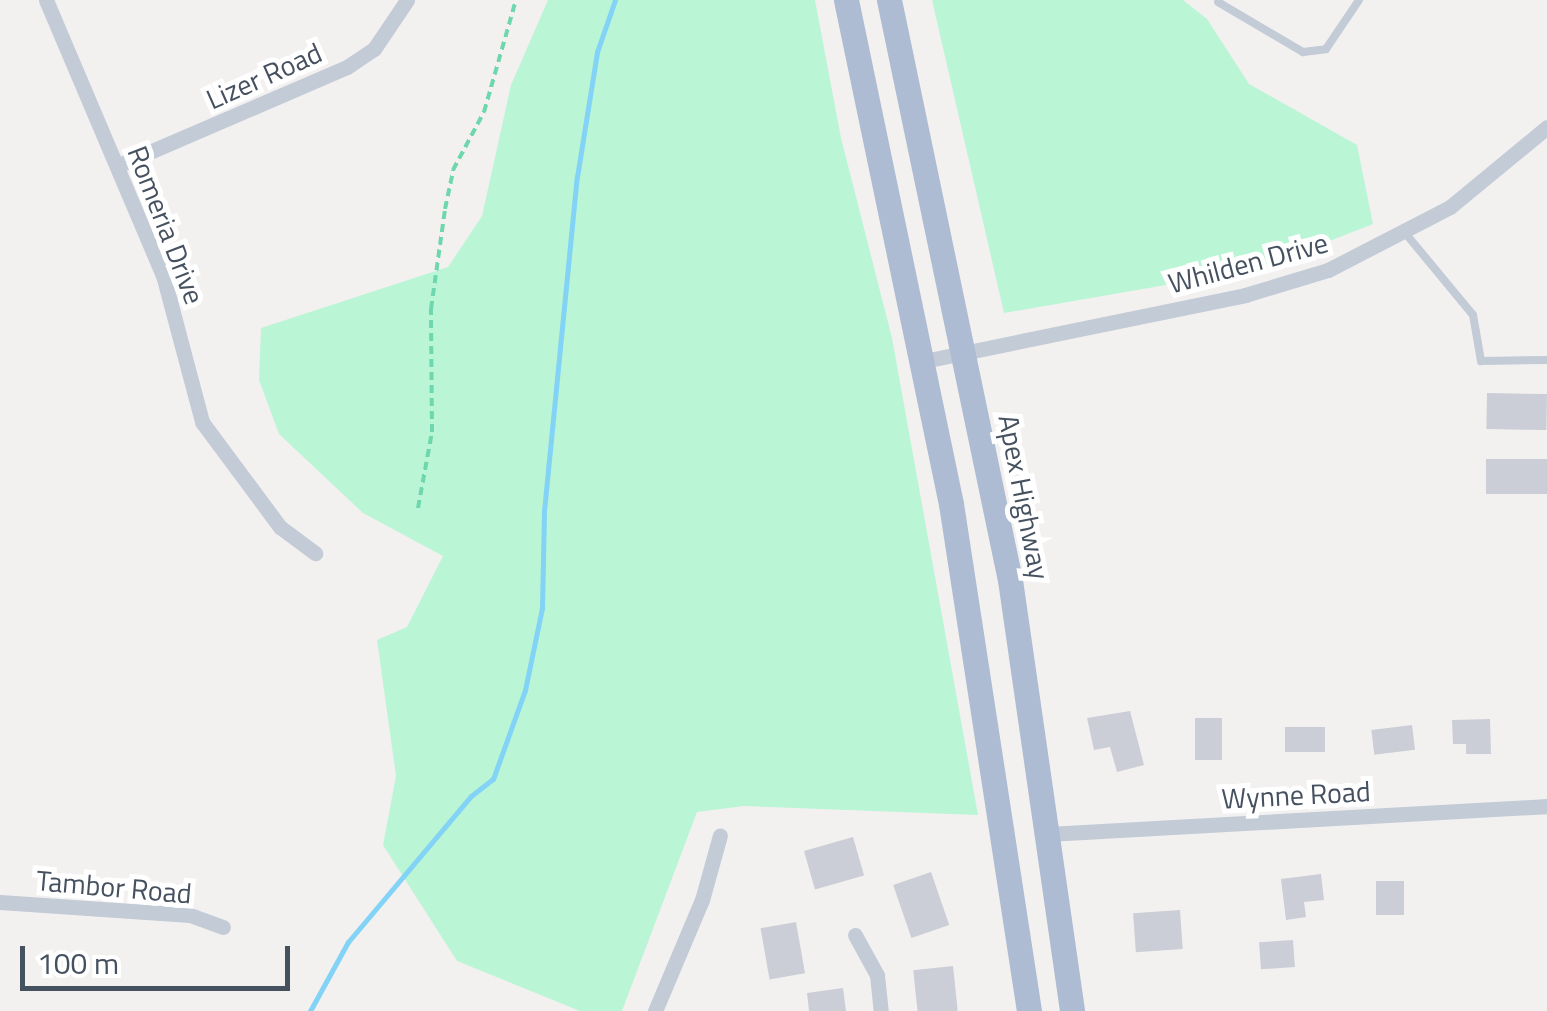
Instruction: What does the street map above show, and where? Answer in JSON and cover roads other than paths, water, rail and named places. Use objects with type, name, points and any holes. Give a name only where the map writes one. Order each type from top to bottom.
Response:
[{"type":"main road","points":[[846,0],[924,361],[984,687],[1029,1011]]},
{"type":"main road","name":"Apex Highway","points":[[889,0],[1010,580],[1072,1011]]},
{"type":"street","name":"Romeria Drive","points":[[46,0],[175,310],[202,422],[280,528],[315,553]]},
{"type":"street","name":"Lizer Road","points":[[117,166],[347,66],[374,49],[407,0]]},
{"type":"street","name":"Whilden Drive","points":[[924,361],[1245,295],[1328,270],[1406,234],[1486,181],[1547,126]]},
{"type":"street","name":"Wynne Road","points":[[1048,834],[1547,806]]},
{"type":"street","points":[[656,1011],[702,900],[720,835]]},
{"type":"street","name":"Tambor Road","points":[[0,902],[190,915],[223,927]]},
{"type":"street","points":[[855,936],[877,975],[881,1011]]},
{"type":"lane","points":[[1218,2],[1303,52],[1326,49],[1359,0]]},
{"type":"lane","points":[[1406,234],[1474,315],[1481,361],[1547,360]]},
{"type":"waterway","points":[[310,1011],[348,942],[471,796],[493,779],[525,690],[542,608],[544,511],[577,177],[597,52],[615,0]]}]
